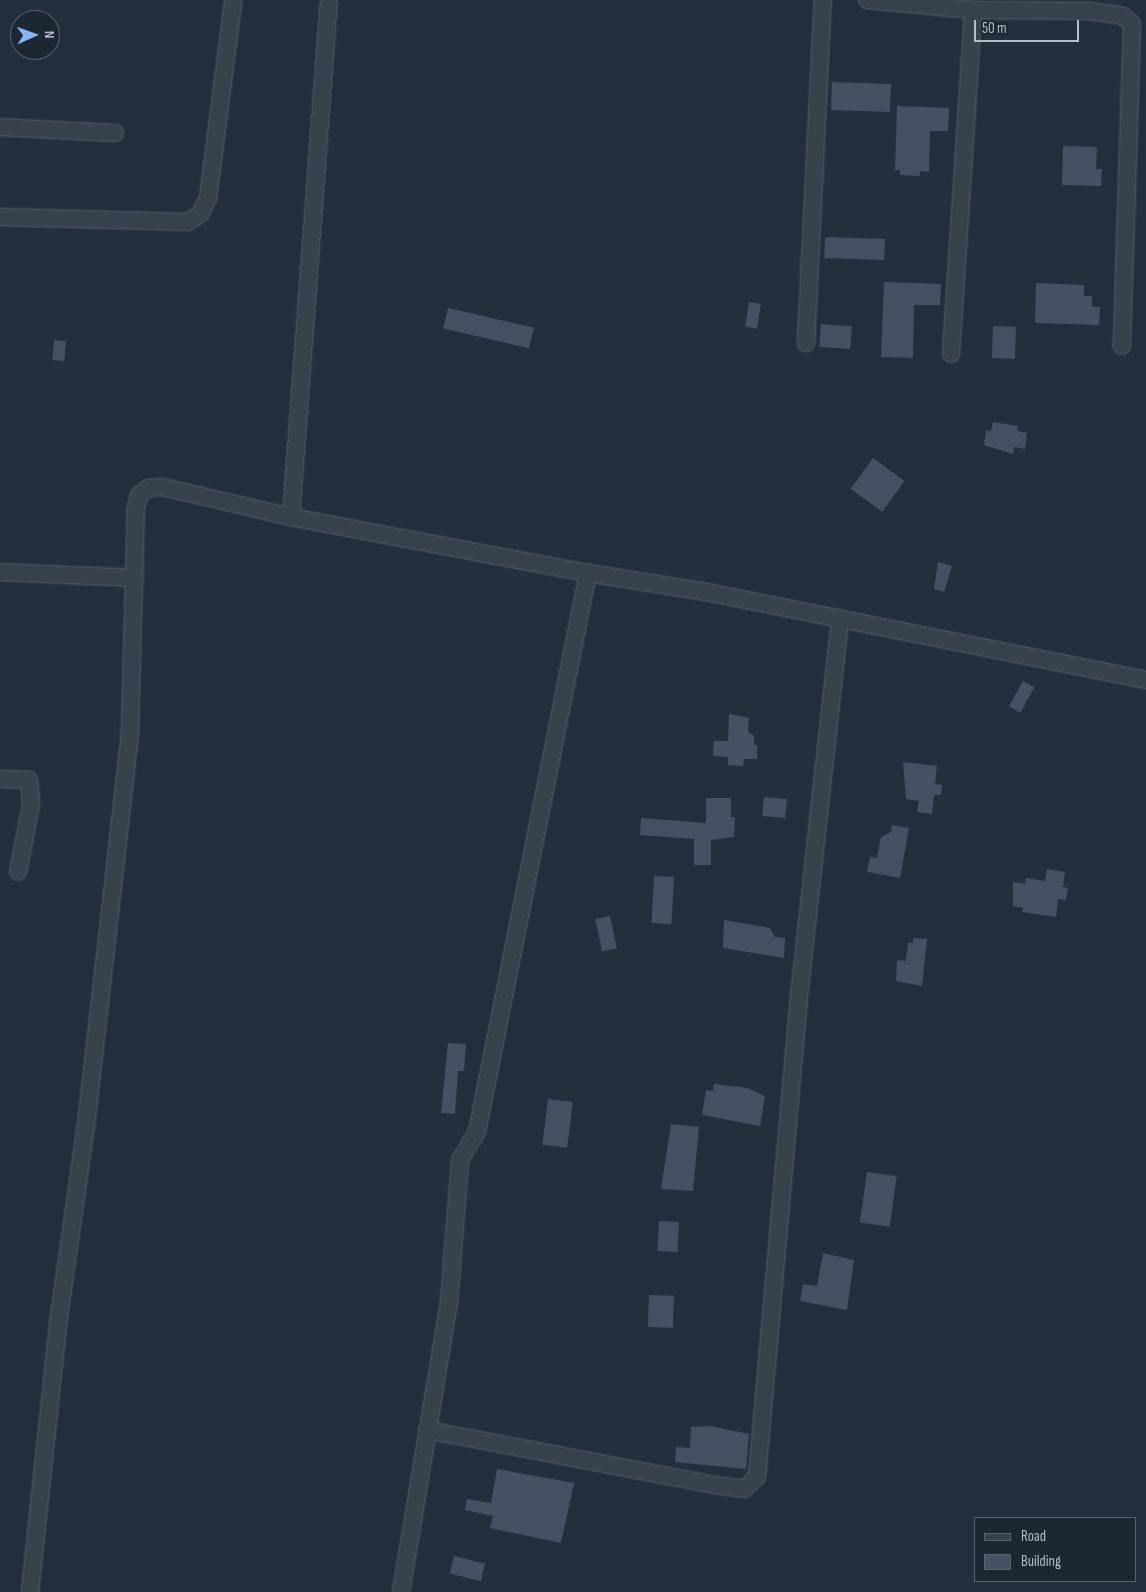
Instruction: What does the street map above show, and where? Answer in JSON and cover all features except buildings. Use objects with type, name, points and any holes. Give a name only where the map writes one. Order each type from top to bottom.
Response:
[{"type":"street","points":[[291,516],[329,0]]},
{"type":"street","points":[[806,343],[823,0]]},
{"type":"street","points":[[867,0],[973,10],[1089,11],[1123,16],[1132,24],[1122,346]]},
{"type":"street","points":[[0,218],[188,222],[200,214],[208,198],[233,2]]},
{"type":"street","points":[[951,354],[973,10]]},
{"type":"street","points":[[0,127],[115,133]]},
{"type":"street","points":[[30,1592],[58,1324],[87,1117],[129,742],[136,508],[139,495],[148,488],[163,487],[291,516],[840,618],[1146,680]]},
{"type":"street","points":[[0,572],[135,578]]},
{"type":"street","points":[[401,1592],[449,1303],[460,1160],[477,1132],[481,1114],[588,572]]},
{"type":"street","points":[[427,1430],[721,1486],[744,1488],[757,1477],[803,958],[840,618]]},
{"type":"street","points":[[0,779],[30,780],[31,805],[18,872]]}]
